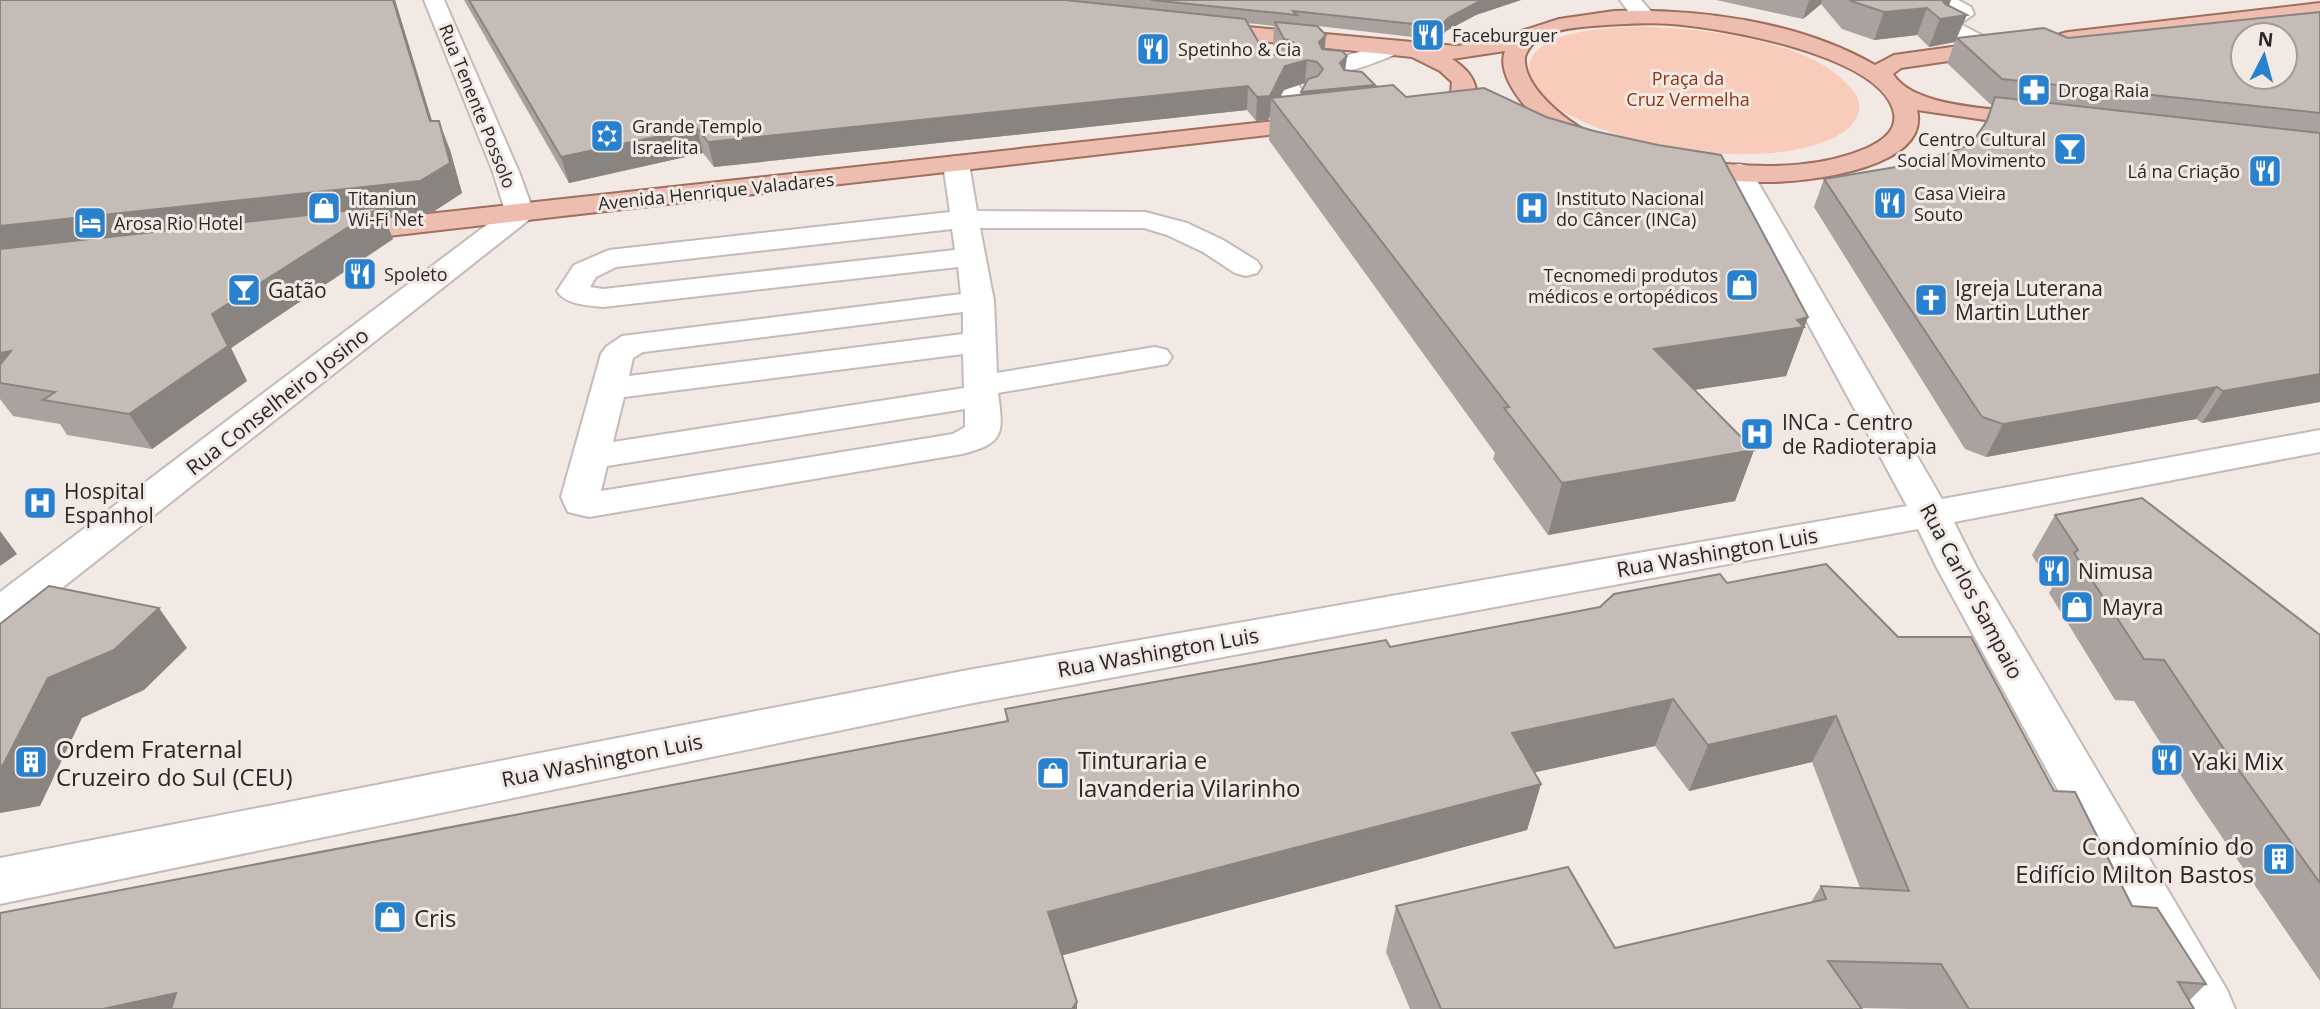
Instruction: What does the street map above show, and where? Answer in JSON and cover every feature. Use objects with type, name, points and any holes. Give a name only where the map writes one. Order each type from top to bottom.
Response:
[{"type":"main road","points":[[1187,27],[1444,53],[1474,52],[1529,34],[1638,9],[1793,40],[1853,63],[1916,101],[1933,107],[2064,124]]},
{"type":"main road","points":[[1650,161],[1739,172],[1826,168],[1862,159],[1885,149],[1900,137],[1907,114],[1881,72],[1894,62],[1989,48],[2320,9]]},
{"type":"main road","points":[[1529,34],[1516,50],[1513,62],[1518,81],[1527,95],[1543,109],[1593,146]]},
{"type":"main road","points":[[1400,49],[1444,63],[1464,80],[1466,85],[1462,97],[1444,109],[1421,113],[1481,114]]},
{"type":"main road","points":[[1517,120],[1620,154]]},
{"type":"main road","name":"Avenida Henrique Valadares","points":[[305,237],[1345,121]]},
{"type":"street","name":"Rua Tenente Possolo","points":[[434,0],[506,172],[520,213]]},
{"type":"street","points":[[1942,0],[1964,11],[1964,14],[1944,24],[1989,48]]},
{"type":"street","points":[[1254,34],[1288,83],[1280,128]]},
{"type":"street","points":[[1345,73],[1400,49]]},
{"type":"street","points":[[956,164],[978,301],[981,391],[985,423],[980,434],[962,443],[589,505],[582,503],[580,497],[618,354],[634,343],[978,301]]},
{"type":"street","name":"Rua Carlos Sampaio","points":[[1739,172],[1931,514],[1957,568],[2207,1009]]},
{"type":"street","name":"Rua Conselheiro Josino","points":[[0,614],[520,213]]},
{"type":"street","points":[[971,257],[603,298],[572,291],[585,271],[609,259],[965,219],[1145,220],[1177,229],[1213,246],[1246,267]]},
{"type":"street","points":[[802,322],[803,363]]},
{"type":"street","points":[[723,331],[723,373]]},
{"type":"street","points":[[608,388],[979,342]]},
{"type":"street","points":[[590,457],[981,391],[1155,357]]},
{"type":"street","name":"Rua Washington Luis","points":[[0,881],[968,687],[1931,514],[2320,441]]},
{"type":"green space","name":"Praça da Cruz Vermelha","points":[[1635,27],[1688,29],[1749,38],[1779,46],[1830,70],[1851,88],[1859,103],[1857,117],[1853,124],[1833,138],[1811,146],[1782,152],[1718,154],[1651,144],[1590,125],[1552,104],[1536,89],[1529,69],[1533,56],[1542,46],[1556,39],[1590,30]]},
{"type":"building","points":[[0,0],[393,0],[430,121],[439,121],[450,163],[420,181],[0,226]]},
{"type":"building","points":[[469,0],[1065,0],[1245,19],[1266,55],[1291,55],[1296,49],[1293,42],[1284,39],[1275,22],[1317,26],[1326,35],[1319,42],[1322,49],[1342,51],[1347,56],[1340,63],[1344,70],[1362,72],[1375,85],[1301,92],[1308,79],[1318,76],[1323,69],[1317,62],[1307,60],[1285,66],[1270,96],[1257,97],[1248,86],[708,142],[697,128],[561,157]]},
{"type":"building","points":[[1151,0],[1484,0],[1448,18],[1443,24],[1432,26],[1293,11],[1297,15]]},
{"type":"building","points":[[1850,0],[1942,0],[1967,15],[1940,19],[1927,8],[1884,12]]},
{"type":"building","points":[[2320,12],[2320,113],[2002,79],[1957,38],[2044,28],[2068,38],[2229,21],[2229,91],[2299,91],[2299,21],[2233,21]]},
{"type":"building","points":[[1393,85],[1406,97],[1484,88],[1546,117],[1594,131],[1721,155],[1808,317],[1797,320],[1804,327],[1654,349],[1754,450],[1562,483],[1504,408],[1509,407],[1271,98]]},
{"type":"building","points":[[1995,97],[2320,133],[2320,374],[2223,391],[2217,387],[2003,424],[1982,417],[1824,179],[1908,165],[1943,156],[1971,144],[1987,121]]},
{"type":"building","points":[[380,207],[212,314],[228,346],[129,414],[43,400],[55,392],[0,383],[0,365],[11,351],[0,353],[0,249]]},
{"type":"building","points":[[2142,498],[2320,635],[2320,883],[2164,660],[2144,659],[2074,553],[2078,550],[2055,515]]},
{"type":"building","points":[[1826,564],[1898,637],[1971,637],[2054,791],[2075,792],[2132,906],[2157,908],[2206,984],[2178,982],[2194,1009],[1969,1009],[1941,964],[1828,961],[1862,1009],[1441,1009],[1396,906],[1568,867],[1615,948],[1826,899],[1821,886],[1909,891],[1836,716],[1708,745],[1673,699],[1512,733],[1541,784],[1048,912],[1077,1002],[1072,1009],[171,1009],[176,993],[103,1009],[0,1009],[0,913],[1008,721],[1005,709],[1386,640],[1390,647],[1600,607],[1614,594],[1720,574],[1727,583]]},
{"type":"building","points":[[49,586],[159,608],[114,650],[48,678],[3,765],[0,766],[0,624]]},
{"type":"place","name":"Faceburguer","points":[[1428,35]]},
{"type":"place","name":"Spetinho & Cia","points":[[1153,49]]},
{"type":"place","name":"Droga Raia","points":[[2034,90]]},
{"type":"place","name":"Grande Templo Israelita","points":[[607,136]]},
{"type":"place","name":"Centro Cultural Social Movimento","points":[[2070,149]]},
{"type":"place","name":"Lá na Criação","points":[[2265,171]]},
{"type":"place","name":"Casa Vieira Souto","points":[[1890,203]]},
{"type":"place","name":"Titaniun Wi-Fi Net","points":[[324,208]]},
{"type":"place","name":"Instituto Nacional do Câncer (INCa)","points":[[1532,208]]},
{"type":"place","name":"Arosa Rio Hotel","points":[[90,223]]},
{"type":"place","name":"Spoleto","points":[[360,274]]},
{"type":"place","name":"Tecnomedi produtos médicos e ortopédicos","points":[[1742,285]]},
{"type":"place","name":"Gatão","points":[[244,290]]},
{"type":"place","name":"Igreja Luterana Martin Luther","points":[[1931,300]]},
{"type":"place","name":"INCa - Centro de Radioterapia","points":[[1757,434]]},
{"type":"place","name":"Hospital Espanhol","points":[[40,503]]},
{"type":"place","name":"Nimusa","points":[[2054,571]]},
{"type":"place","name":"Mayra","points":[[2077,607]]},
{"type":"place","name":"Yaki Mix","points":[[2167,760]]},
{"type":"place","name":"Ordem Fraternal Cruzeiro do Sul (CEU)","points":[[31,762]]},
{"type":"place","name":"Tinturaria e lavanderia Vilarinho","points":[[1053,773]]},
{"type":"place","name":"Condomínio do Edifício Milton Bastos","points":[[2279,859]]},
{"type":"place","name":"Cris","points":[[390,917]]}]
